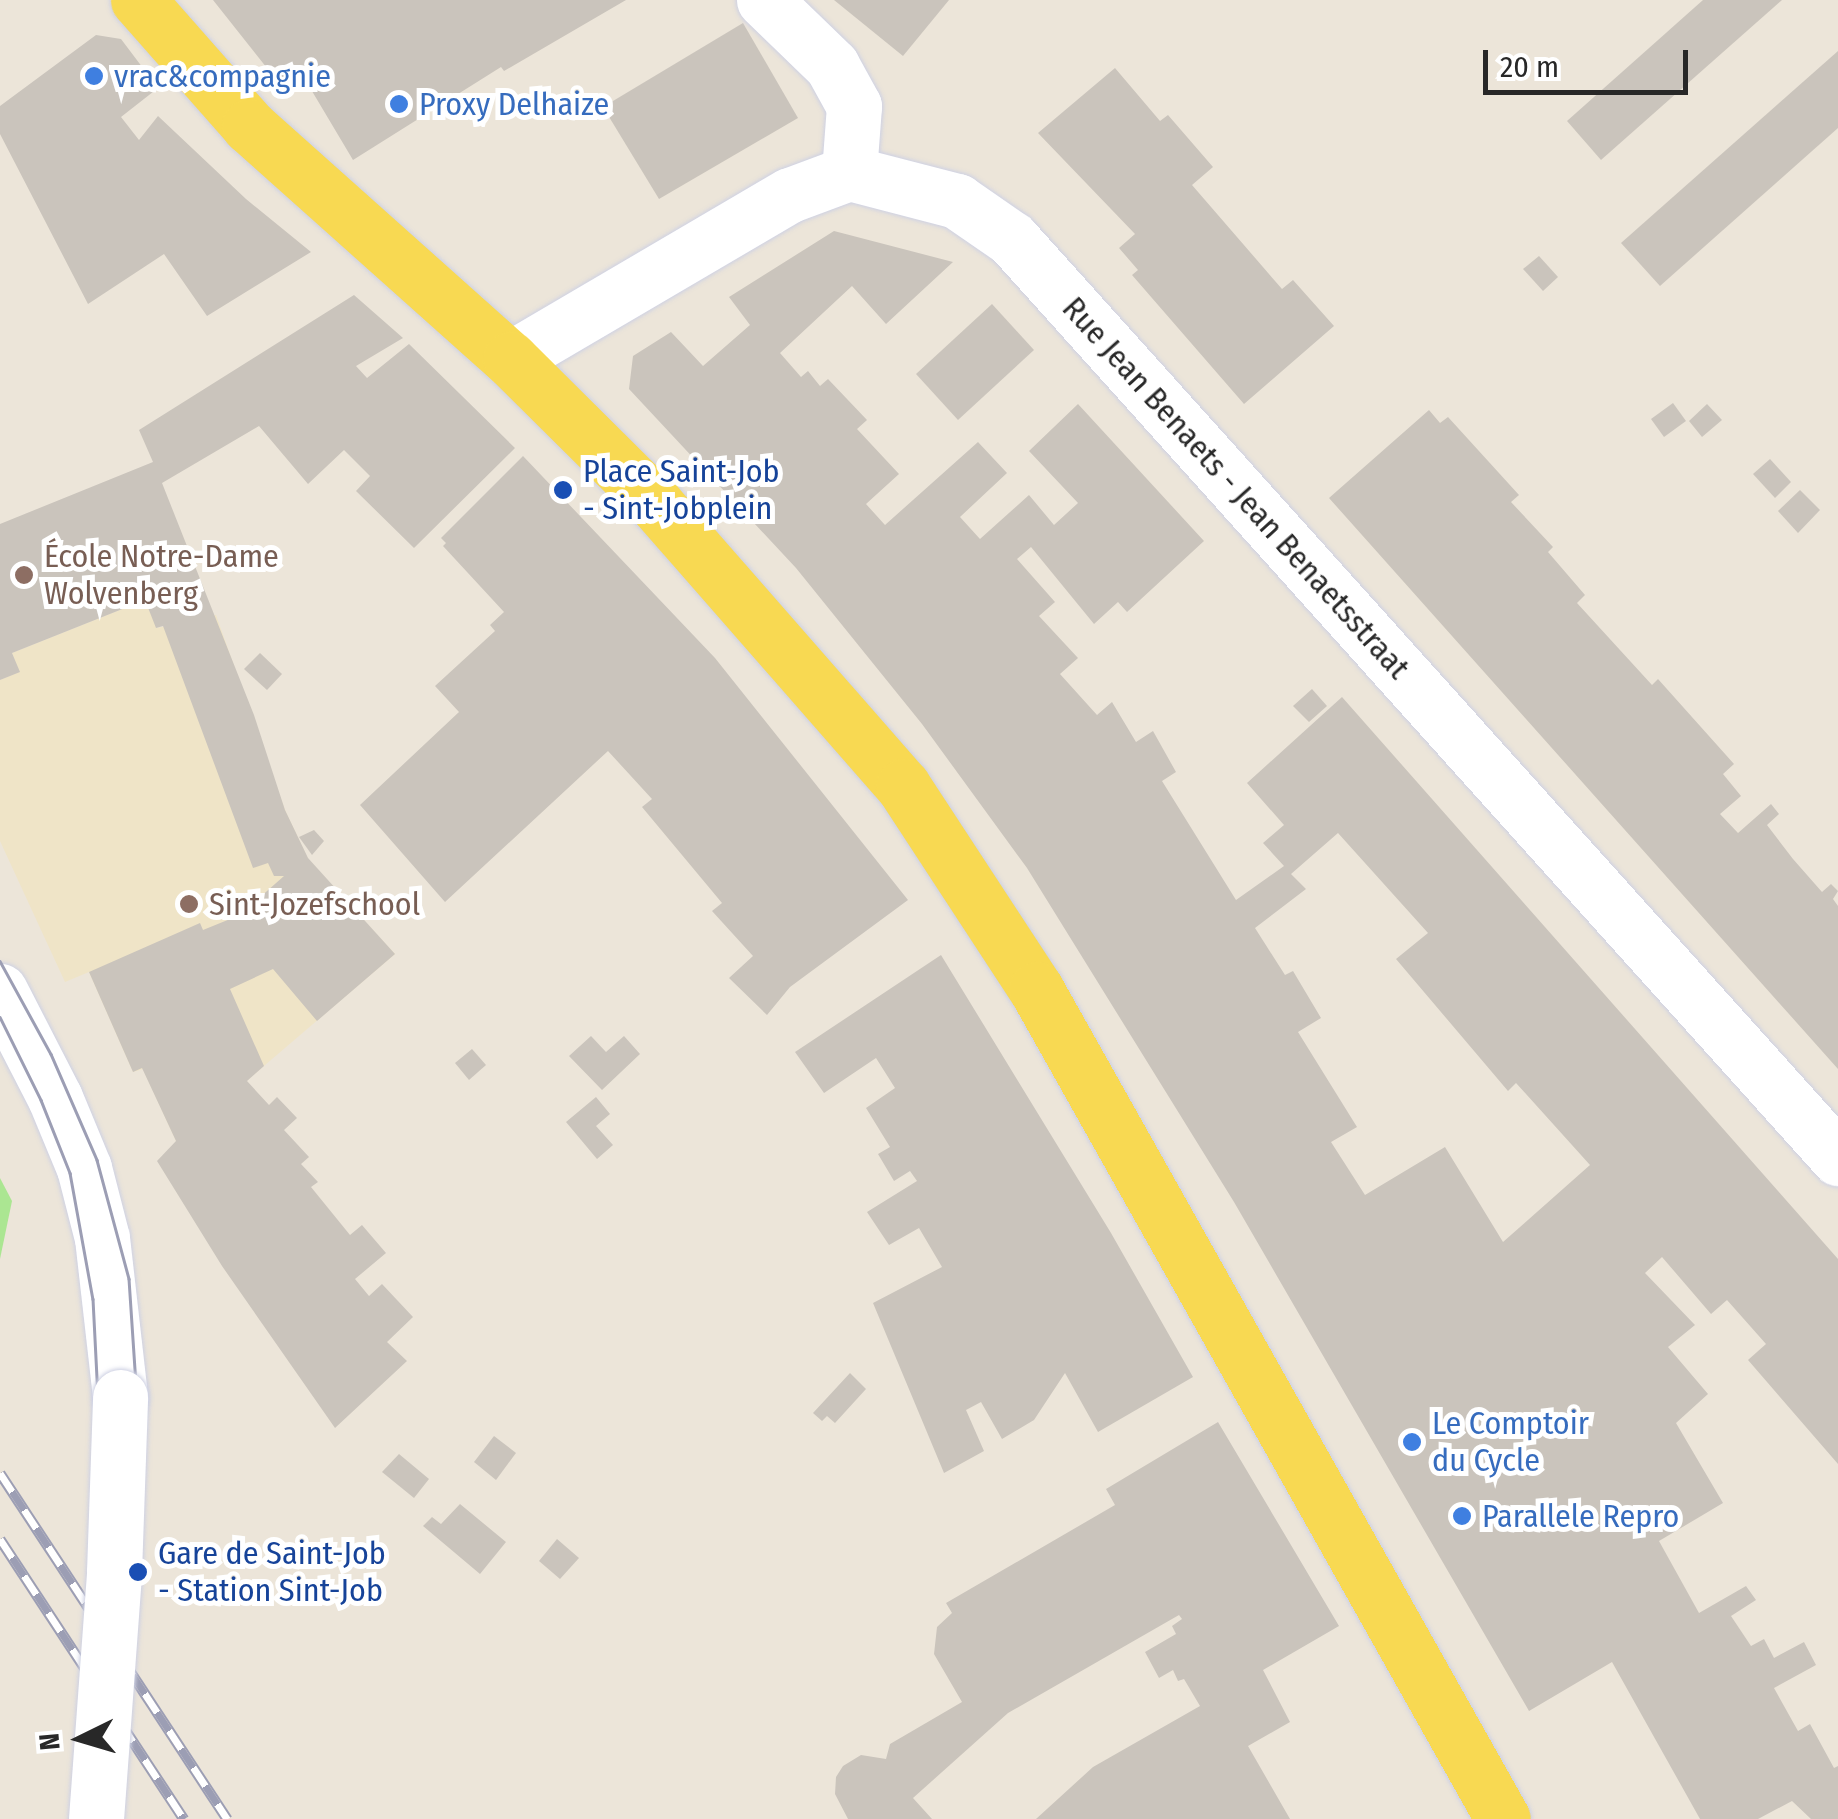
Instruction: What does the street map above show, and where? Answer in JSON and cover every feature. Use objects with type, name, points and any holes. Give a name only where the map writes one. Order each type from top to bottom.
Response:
[{"type":"main road","points":[[138,0],[249,126],[510,358],[656,504],[903,786],[1046,1005],[1502,1819]]},
{"type":"street","points":[[510,358],[790,195],[848,173],[854,106],[832,66],[764,0]]},
{"type":"street","name":"Rue Jean Benaets - Jean Benaetsstraat","points":[[848,173],[957,201],[1012,239],[1838,1158]]},
{"type":"street","points":[[0,991],[55,1098],[88,1183],[102,1238],[120,1398],[114,1572],[96,1819]]},
{"type":"shaded area","name":"Sint-Jozefschool","points":[[145,600],[157,628],[216,615],[285,810],[309,861],[395,954],[176,1141],[143,1069],[133,1072],[89,972],[65,982],[0,841],[0,680],[19,672],[12,653]]},
{"type":"green space","points":[[0,1178],[12,1201],[0,1259]]},
{"type":"building","points":[[213,0],[626,0],[504,71],[501,67],[353,160],[303,76],[282,87]]},
{"type":"building","points":[[834,0],[949,0],[903,56]]},
{"type":"building","points":[[1703,0],[1782,0],[1601,160],[1567,121]]},
{"type":"building","points":[[743,23],[798,118],[659,199],[603,107]]},
{"type":"building","points":[[96,35],[121,39],[158,88],[121,117],[139,140],[158,116],[246,199],[311,252],[207,316],[164,254],[88,304],[0,134],[0,106]]},
{"type":"building","points":[[1838,51],[1838,128],[1660,286],[1621,243]]},
{"type":"building","points":[[1115,68],[1160,121],[1168,115],[1213,167],[1192,185],[1282,289],[1293,280],[1334,326],[1244,404],[1132,275],[1138,270],[1119,248],[1135,234],[1038,133]]},
{"type":"building","points":[[834,231],[953,262],[886,324],[852,286],[780,353],[801,377],[808,371],[820,386],[828,379],[867,420],[857,429],[899,474],[866,504],[885,525],[978,442],[1007,473],[960,517],[980,539],[1029,495],[1054,525],[1078,503],[1029,451],[1078,404],[1204,541],[1127,612],[1118,602],[1094,624],[1031,547],[1017,559],[1055,602],[1039,616],[1078,658],[1060,674],[1097,715],[1112,702],[1136,742],[1153,731],[1176,772],[1162,781],[1236,900],[1284,866],[1263,843],[1284,825],[1247,783],[1342,697],[1838,1259],[1838,1464],[1748,1360],[1766,1344],[1727,1300],[1711,1314],[1662,1257],[1645,1273],[1695,1325],[1668,1347],[1708,1394],[1676,1423],[1723,1503],[1659,1541],[1699,1613],[1746,1586],[1756,1600],[1731,1616],[1751,1646],[1764,1639],[1774,1658],[1804,1642],[1816,1665],[1774,1688],[1798,1731],[1810,1724],[1834,1768],[1838,1766],[1838,1819],[1811,1819],[1792,1801],[1758,1819],[1700,1819],[1612,1662],[1529,1711],[1234,1202],[1027,868],[922,724],[796,568],[629,389],[633,356],[671,332],[703,366],[750,325],[729,297]],"holes":[[[1338,833],[1428,933],[1396,959],[1508,1091],[1516,1083],[1590,1165],[1503,1242],[1445,1147],[1365,1195],[1331,1142],[1357,1127],[1298,1032],[1321,1018],[1293,971],[1285,975],[1255,928],[1306,889],[1291,874]]]},
{"type":"building","points":[[1539,256],[1558,277],[1543,291],[1523,269]]},
{"type":"building","points":[[354,295],[403,338],[356,366],[367,378],[409,344],[515,448],[414,548],[356,491],[370,476],[344,450],[308,484],[259,426],[162,483],[254,715],[285,810],[308,858],[395,954],[317,1021],[273,969],[230,989],[264,1066],[247,1081],[269,1105],[277,1097],[297,1118],[284,1130],[309,1157],[301,1164],[318,1182],[311,1187],[350,1235],[362,1225],[386,1253],[355,1279],[369,1296],[382,1284],[413,1317],[387,1342],[407,1361],[335,1428],[222,1266],[157,1161],[176,1141],[142,1068],[133,1072],[89,972],[200,923],[203,930],[240,915],[284,876],[274,876],[268,863],[253,868],[163,626],[156,628],[145,600],[12,653],[20,672],[0,680],[0,524],[153,462],[139,430]]},
{"type":"building","points":[[992,304],[1034,350],[958,420],[916,374]]},
{"type":"building","points":[[1673,403],[1686,421],[1664,437],[1651,419]]},
{"type":"building","points":[[1707,404],[1722,420],[1702,437],[1689,421]]},
{"type":"building","points":[[1429,410],[1440,423],[1448,417],[1519,495],[1511,502],[1553,547],[1548,552],[1585,595],[1577,603],[1652,685],[1658,679],[1734,764],[1723,774],[1741,796],[1720,814],[1738,833],[1771,804],[1779,814],[1767,825],[1793,859],[1822,892],[1831,884],[1838,891],[1833,899],[1838,906],[1838,1069],[1329,498]]},
{"type":"building","points":[[523,456],[715,658],[908,900],[790,987],[767,1015],[729,978],[753,956],[712,911],[722,903],[642,807],[652,799],[608,751],[445,902],[360,805],[459,712],[435,686],[495,631],[490,625],[504,612],[443,546],[446,543],[441,538]]},
{"type":"building","points":[[1770,459],[1791,482],[1775,498],[1753,474]]},
{"type":"building","points":[[1800,490],[1820,510],[1798,533],[1778,511]]},
{"type":"building","points":[[260,653],[282,674],[267,690],[244,669]]},
{"type":"building","points":[[1312,689],[1327,706],[1309,722],[1293,706]]},
{"type":"building","points":[[314,830],[324,841],[312,855],[299,837]]},
{"type":"building","points":[[941,955],[1111,1233],[1193,1377],[1098,1432],[1065,1373],[1034,1420],[1002,1439],[981,1402],[966,1410],[984,1451],[944,1473],[873,1303],[942,1267],[919,1228],[889,1245],[867,1212],[917,1181],[910,1171],[894,1181],[878,1154],[890,1147],[866,1108],[895,1088],[876,1058],[824,1093],[795,1052]]},
{"type":"building","points":[[591,1036],[606,1052],[624,1036],[640,1054],[602,1090],[569,1056]]},
{"type":"building","points":[[472,1049],[486,1065],[469,1080],[455,1063]]},
{"type":"building","points":[[596,1097],[610,1114],[596,1126],[613,1145],[597,1159],[566,1122]]},
{"type":"building","points":[[850,1373],[866,1389],[835,1423],[827,1416],[822,1421],[813,1413]]},
{"type":"building","points":[[1218,1422],[1339,1626],[1263,1670],[1290,1722],[1248,1746],[1290,1819],[1036,1819],[1093,1767],[1200,1706],[1184,1679],[1178,1681],[1173,1670],[1159,1678],[1145,1652],[1176,1634],[1172,1626],[1182,1619],[1179,1615],[1008,1713],[913,1798],[932,1819],[848,1819],[835,1794],[836,1777],[843,1766],[861,1755],[886,1759],[890,1744],[962,1702],[934,1654],[937,1627],[952,1613],[946,1603],[1115,1505],[1106,1489]]},
{"type":"building","points":[[494,1436],[516,1453],[496,1480],[474,1462]]},
{"type":"building","points":[[399,1454],[429,1479],[414,1498],[382,1472]]},
{"type":"building","points":[[460,1504],[506,1542],[480,1574],[423,1526],[432,1517],[441,1524]]},
{"type":"building","points":[[557,1539],[579,1558],[560,1579],[539,1561]]},
{"type":"tram line","points":[[0,961],[51,1054],[97,1160],[129,1279],[141,1459],[138,1572],[119,1819]]},
{"type":"tram line","points":[[0,1017],[41,1100],[70,1173],[93,1299],[101,1456],[73,1819]]},
{"type":"railway","points":[[0,1473],[227,1819]]},
{"type":"railway","points":[[0,1539],[184,1819]]},
{"type":"place","name":"vrac&compagnie","points":[[94,76]]},
{"type":"place","name":"Proxy Delhaize","points":[[399,104]]},
{"type":"place","name":"Place Saint-Job - Sint-Jobplein","points":[[563,490]]},
{"type":"place","name":"École Notre-Dame Wolvenberg","points":[[24,575]]},
{"type":"place","name":"Sint-Jozefschool","points":[[189,904]]},
{"type":"place","name":"Le Comptoir du Cycle","points":[[1412,1442]]},
{"type":"place","name":"Parallele Repro","points":[[1462,1516]]},
{"type":"place","name":"Gare de Saint-Job - Station Sint-Job","points":[[138,1572]]}]
